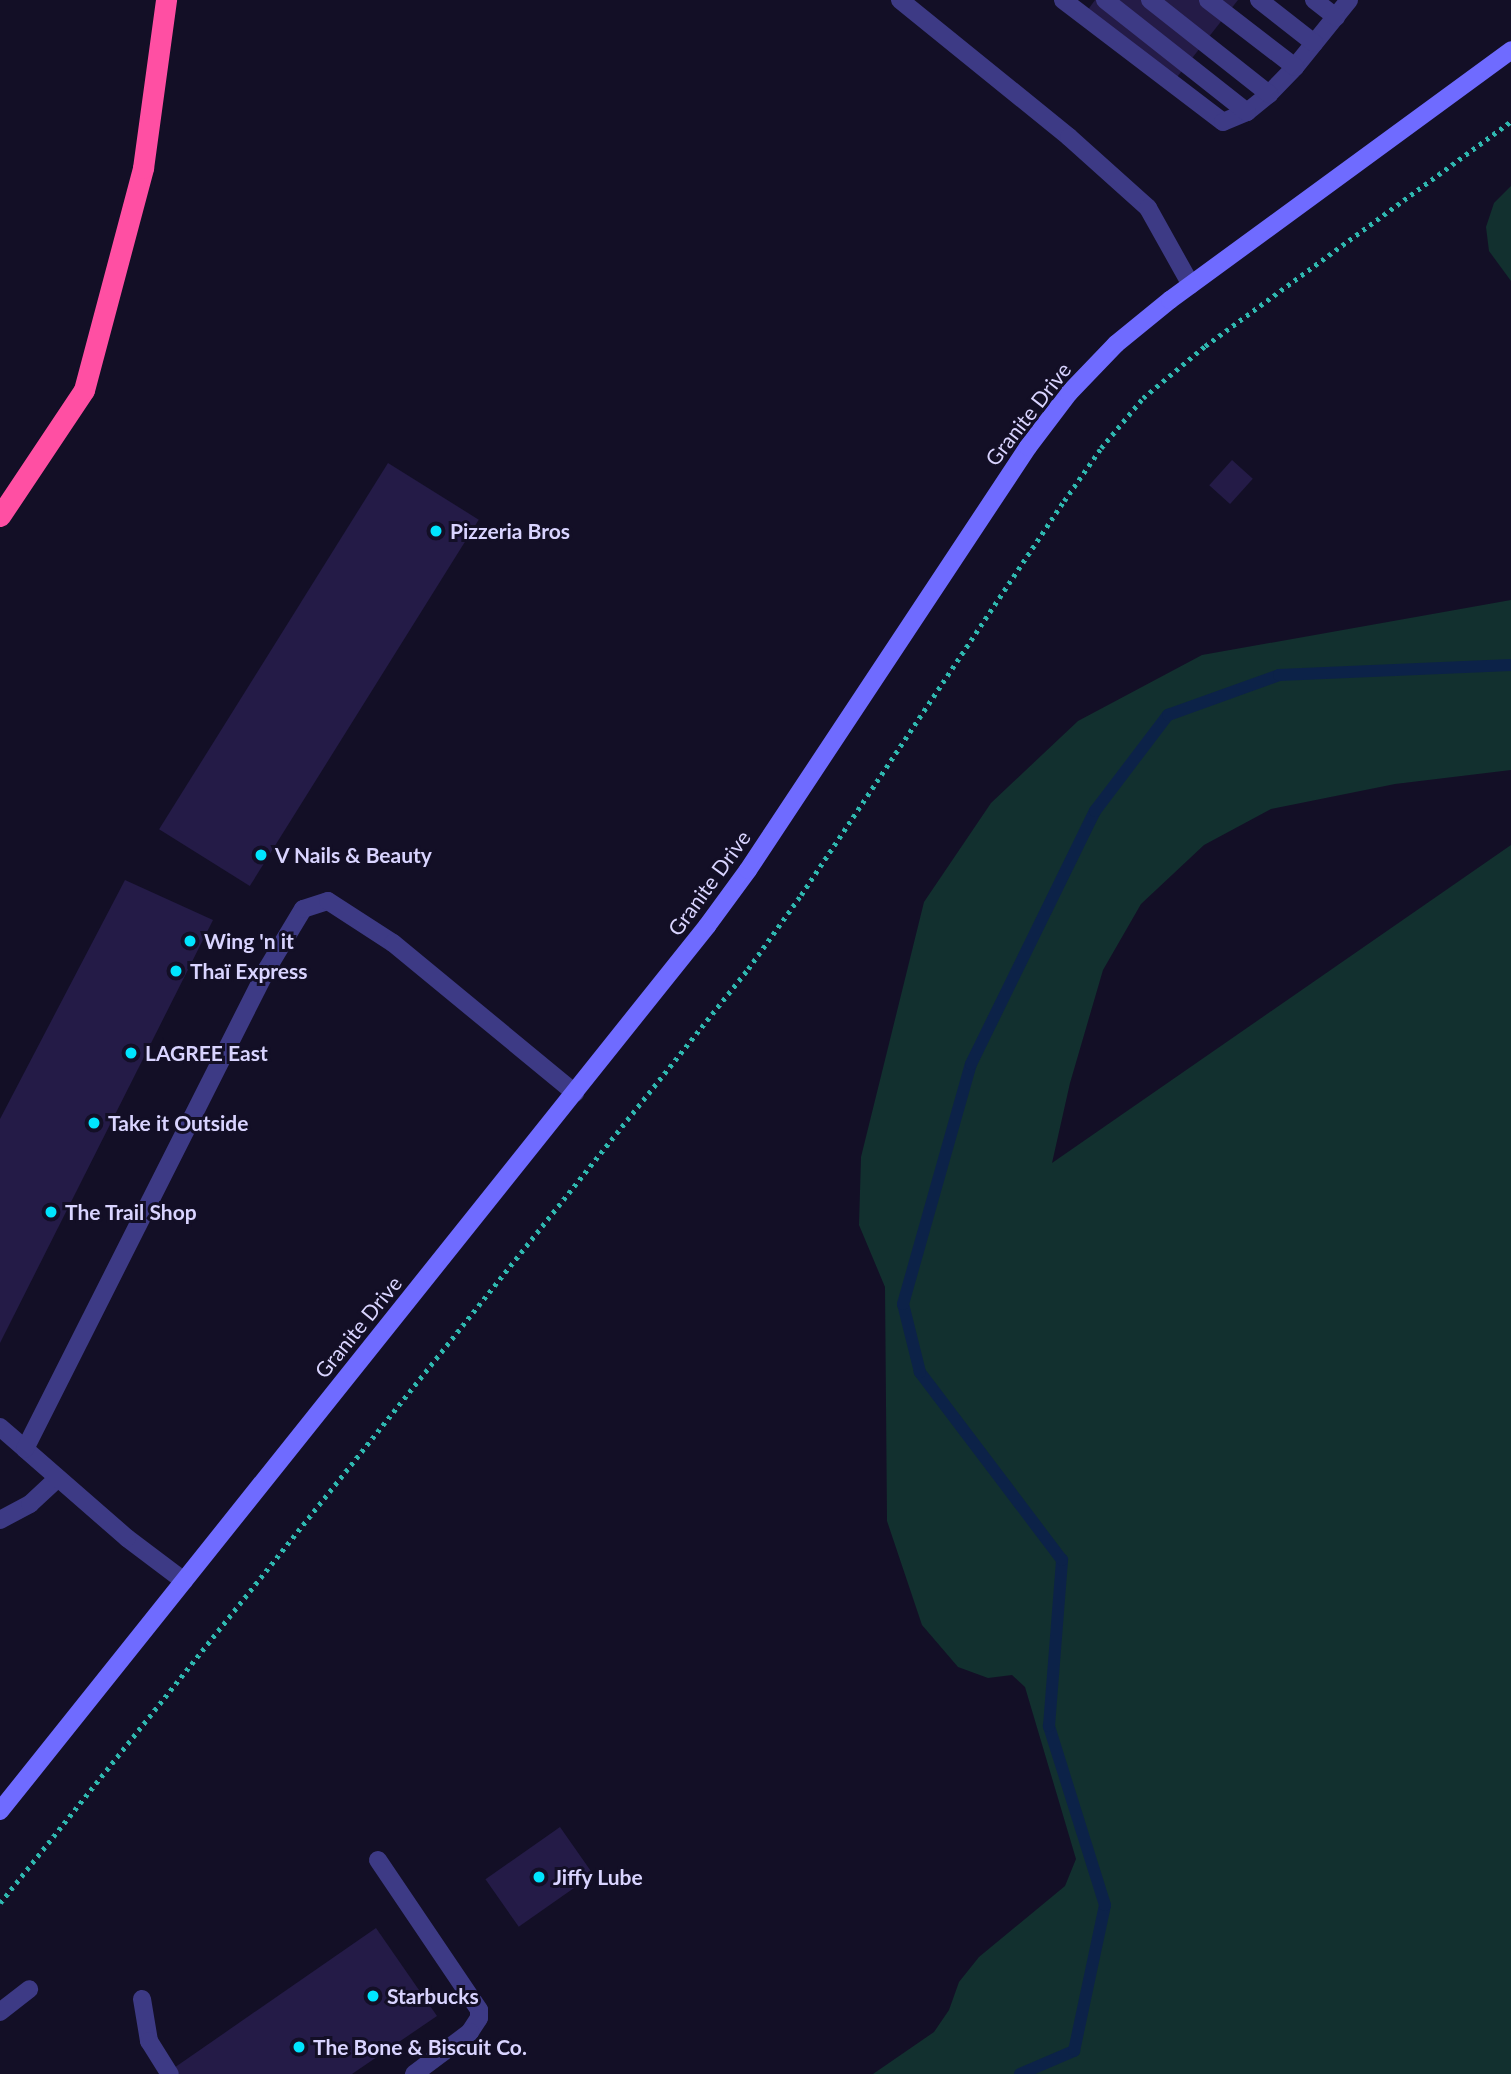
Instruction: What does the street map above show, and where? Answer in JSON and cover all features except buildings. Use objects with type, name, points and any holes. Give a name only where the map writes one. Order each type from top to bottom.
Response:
[{"type":"highway","points":[[0,516],[84,390],[144,167],[166,0]]},
{"type":"street","name":"Granite Drive","points":[[0,1811],[575,1093],[748,870],[1028,447],[1069,393],[1116,344],[1191,285],[1511,50]]},
{"type":"lane","points":[[900,0],[1069,136],[1148,208],[1191,285]]},
{"type":"lane","points":[[1063,0],[1223,121],[1247,112],[1269,94],[1295,67],[1349,0]]},
{"type":"lane","points":[[1105,0],[1247,112]]},
{"type":"lane","points":[[1150,0],[1269,94]]},
{"type":"lane","points":[[1208,0],[1295,67]]},
{"type":"lane","points":[[1259,0],[1314,43]]},
{"type":"lane","points":[[1314,0],[1336,17]]},
{"type":"lane","points":[[25,1448],[267,969],[303,909],[328,901],[393,943],[575,1093]]},
{"type":"lane","points":[[0,1427],[127,1538],[184,1581]]},
{"type":"lane","points":[[0,1520],[30,1504],[58,1478]]},
{"type":"lane","points":[[379,1860],[479,2010],[479,2018],[470,2032],[414,2074]]},
{"type":"lane","points":[[0,2012],[29,1989]]},
{"type":"lane","points":[[142,1998],[149,2041],[170,2074]]},
{"type":"path","points":[[0,1903],[748,969],[801,895],[1101,448],[1135,408],[1205,346],[1511,121]]},
{"type":"green space","points":[[1511,186],[1511,281],[1489,251],[1486,227],[1494,203]]},
{"type":"green space","points":[[1511,600],[1511,770],[1395,784],[1271,809],[1204,845],[1141,904],[1103,970],[1070,1083],[1052,1163],[1511,845],[1511,2074],[873,2074],[934,2032],[949,2010],[959,1982],[979,1957],[1065,1886],[1076,1859],[1025,1687],[1012,1675],[988,1678],[958,1667],[922,1625],[887,1521],[885,1287],[859,1225],[861,1157],[924,902],[991,803],[1078,721],[1202,655]]},
{"type":"waterway","points":[[1020,2074],[1074,2051],[1105,1905],[1049,1726],[1062,1560],[920,1372],[903,1304],[971,1064],[1095,811],[1168,715],[1279,675],[1511,665]]},
{"type":"place","name":"Pizzeria Bros","points":[[436,531]]},
{"type":"place","name":"V Nails & Beauty","points":[[261,855]]},
{"type":"place","name":"Wing 'n it","points":[[190,941]]},
{"type":"place","name":"Thaï Express","points":[[176,971]]},
{"type":"place","name":"LAGREE East","points":[[131,1053]]},
{"type":"place","name":"Take it Outside","points":[[94,1123]]},
{"type":"place","name":"The Trail Shop","points":[[51,1212]]},
{"type":"place","name":"Jiffy Lube","points":[[539,1877]]},
{"type":"place","name":"Starbucks","points":[[373,1996]]},
{"type":"place","name":"The Bone & Biscuit Co.","points":[[299,2047]]}]
